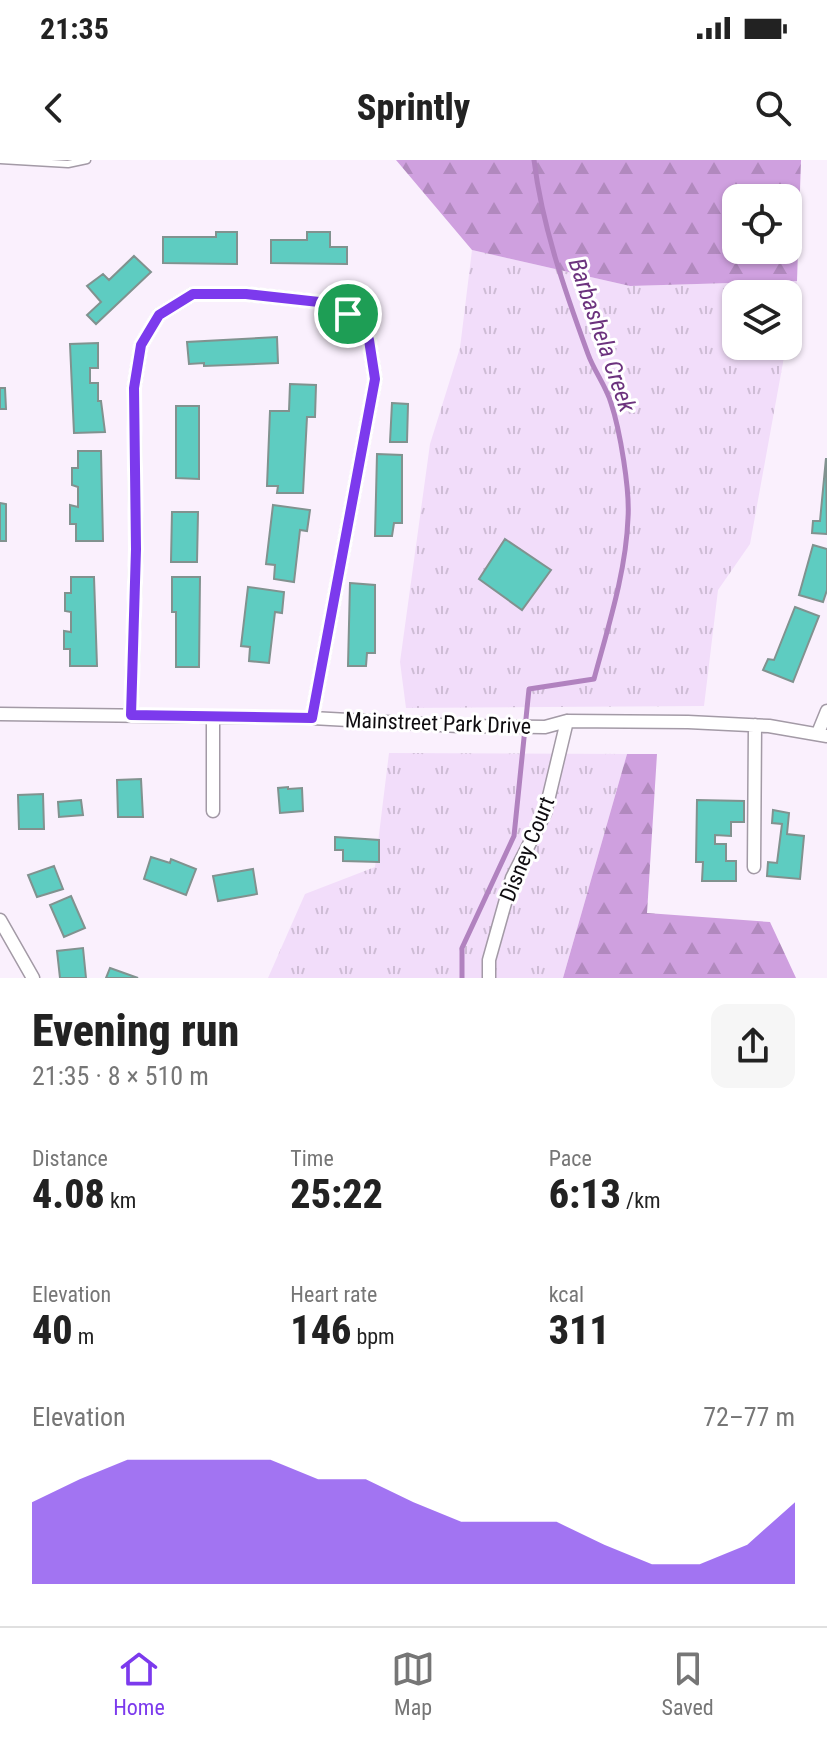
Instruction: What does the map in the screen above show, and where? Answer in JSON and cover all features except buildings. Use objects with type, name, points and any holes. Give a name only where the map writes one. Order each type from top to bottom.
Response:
[{"type":"street","points":[[131,715],[136,549],[134,388],[141,345],[159,315],[193,294],[246,294],[319,302],[348,314],[369,340],[375,379],[312,718]]},
{"type":"street","points":[[822,735],[827,711]]},
{"type":"street","name":"Mainstreet Park Drive","points":[[0,714],[312,718],[459,726],[545,727],[567,721],[755,725],[822,735]]},
{"type":"street","points":[[213,717],[213,811]]},
{"type":"street","name":"Disney Court","points":[[489,978],[489,960],[512,878],[545,813],[567,721]]},
{"type":"street","points":[[754,867],[755,725]]},
{"type":"street","points":[[0,920],[33,978]]},
{"type":"lane","points":[[0,160],[68,164],[87,160]]},
{"type":"green space","points":[[396,160],[801,160],[800,184],[722,184],[722,264],[798,264],[797,280],[722,280],[722,283],[630,286],[472,250]]},
{"type":"green space","points":[[472,250],[630,286],[722,283],[722,360],[783,360],[750,544],[718,590],[704,706],[406,708],[400,662],[430,444],[460,348]]},
{"type":"green space","points":[[389,753],[627,754],[563,978],[268,978],[305,894],[375,867]]},
{"type":"green space","points":[[627,754],[657,754],[647,913],[770,922],[796,978],[563,978]]},
{"type":"waterway","name":"Barbashela Creek","points":[[462,978],[462,948],[514,836],[529,689],[594,679],[616,599],[627,538],[624,460],[614,415],[609,397],[588,354],[563,282],[543,209],[534,160]]},
{"type":"route","points":[[193,294],[246,294],[319,302],[348,314],[369,340],[375,379],[312,718],[131,715],[136,549],[134,388],[141,345],[159,315],[193,294]]}]
